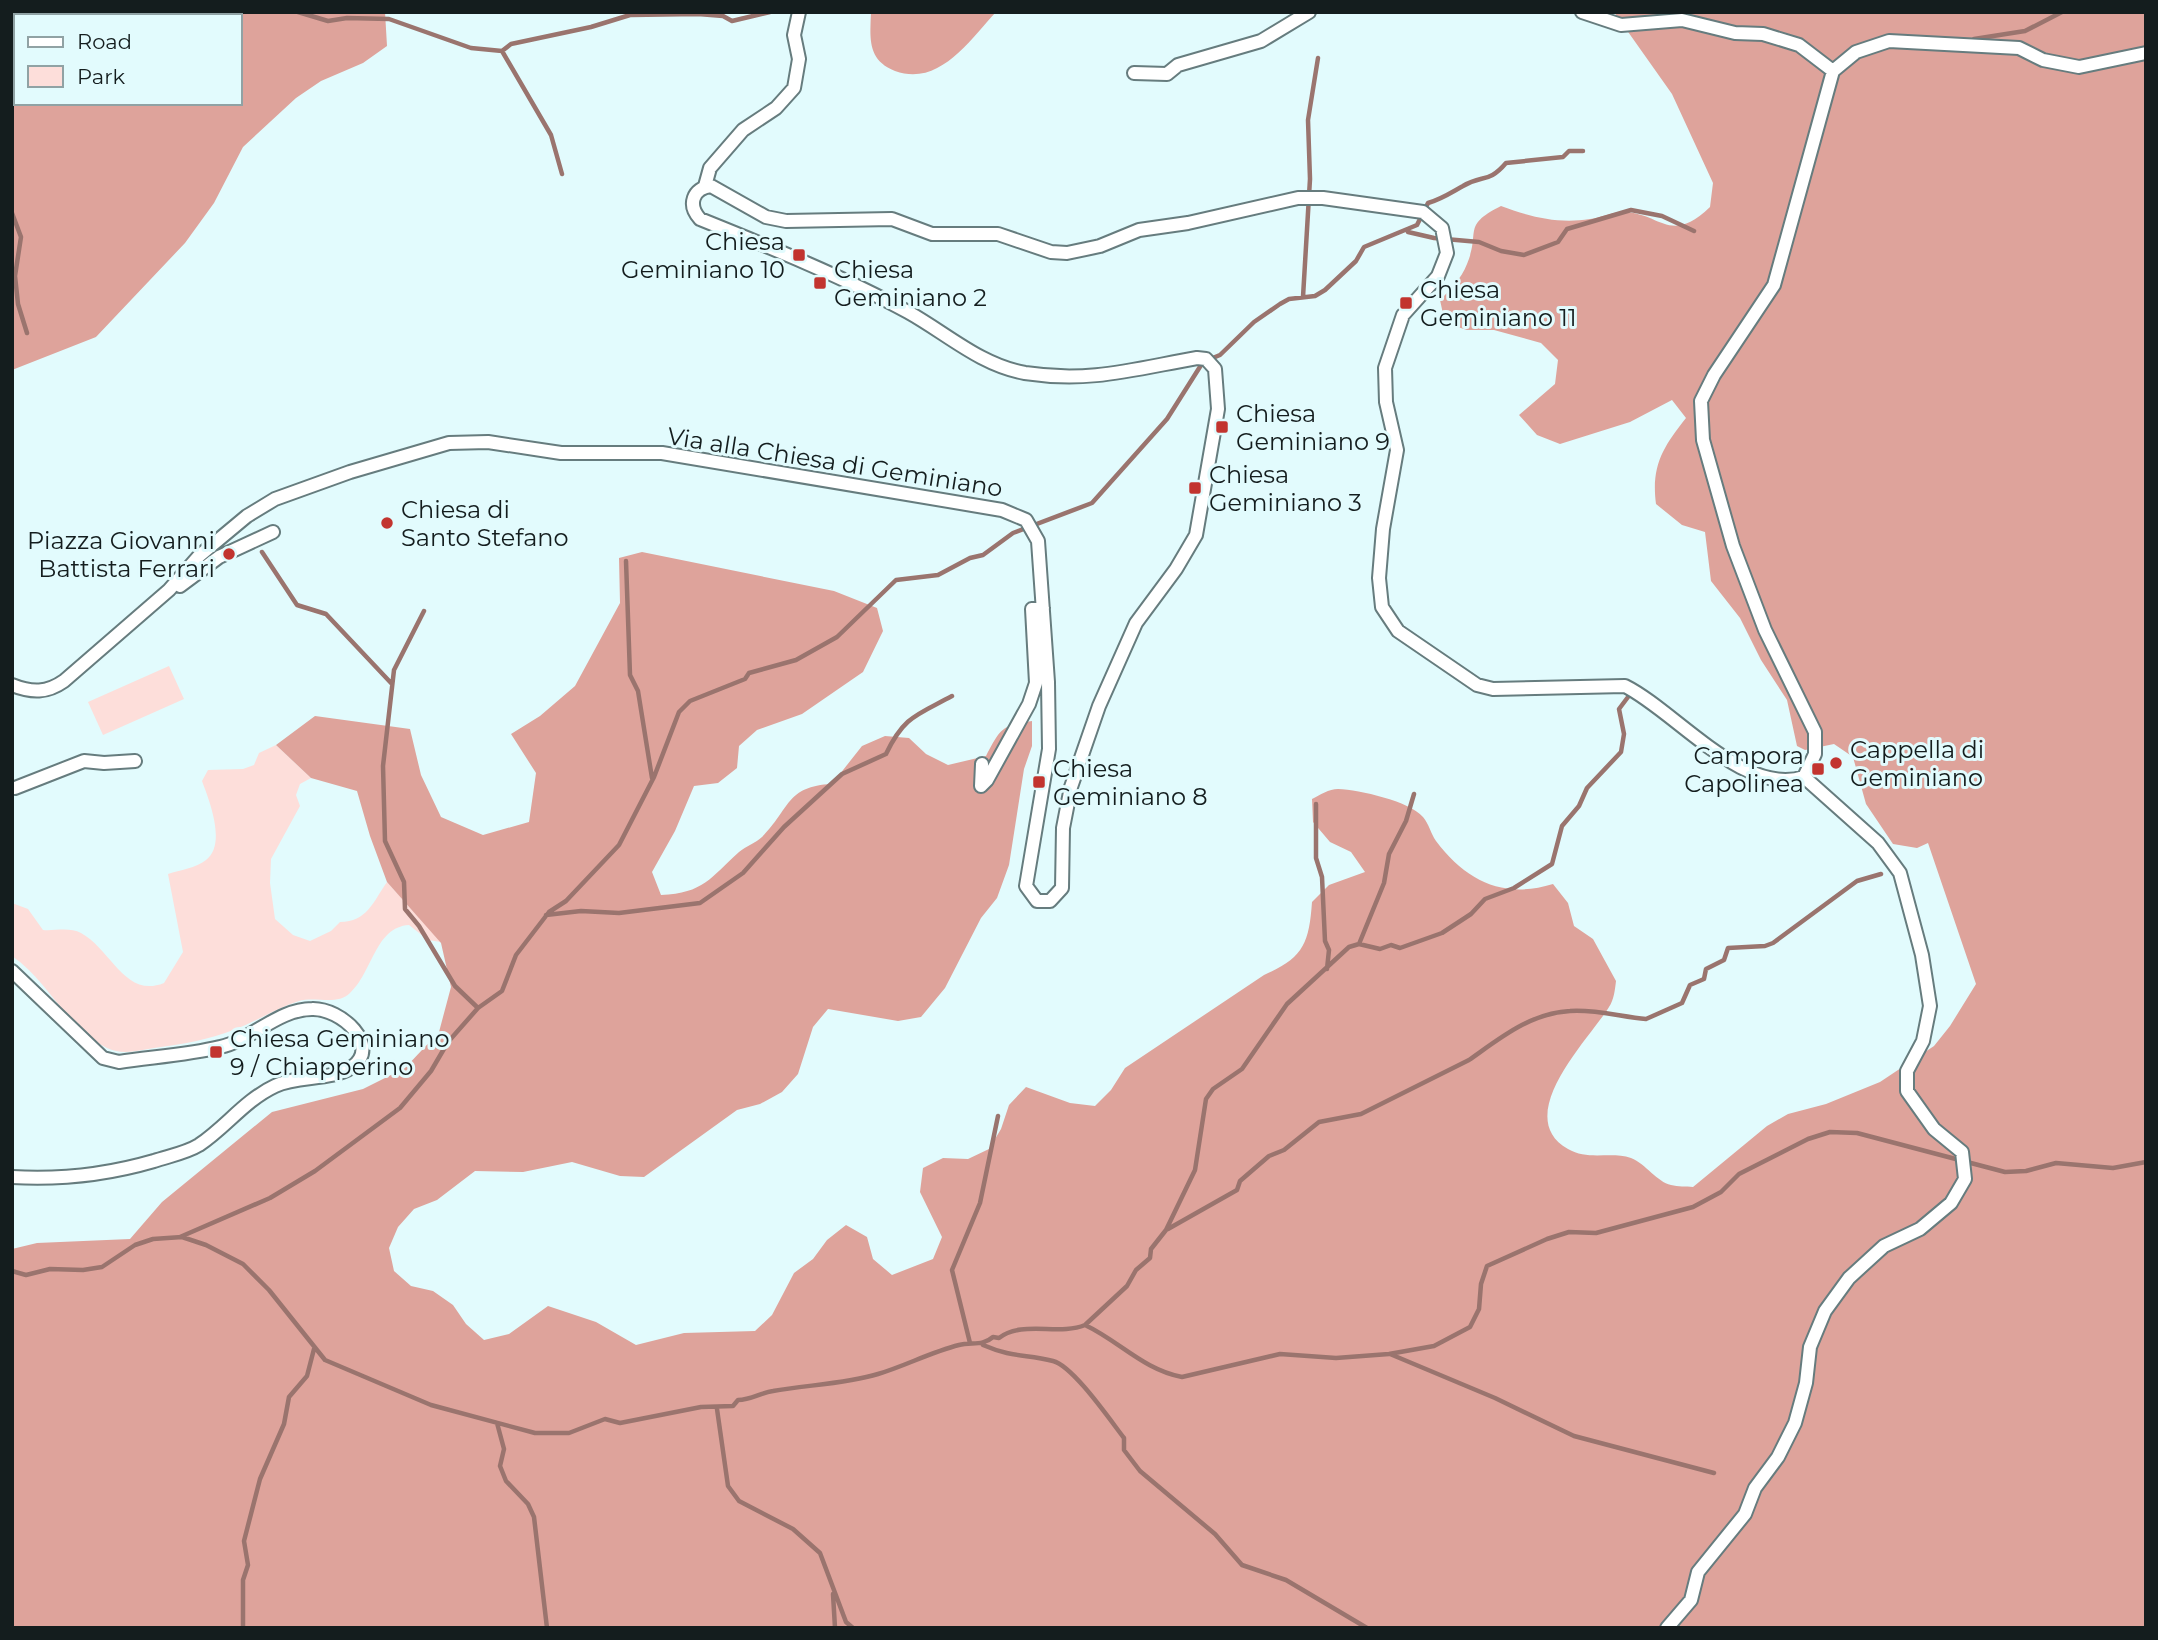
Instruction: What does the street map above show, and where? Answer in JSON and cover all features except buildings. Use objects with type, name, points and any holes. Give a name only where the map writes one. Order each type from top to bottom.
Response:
[{"type":"street","points":[[799,12],[793,34],[799,58],[794,88],[776,108],[743,130],[710,168],[705,186],[717,187],[766,217],[892,219],[932,234],[998,234],[1051,252],[1067,253],[1100,246],[1139,230],[1188,223],[1298,198],[1323,198],[1423,212],[1442,229],[1447,253],[1438,276],[1403,315],[1385,368],[1386,402],[1397,450],[1383,529],[1379,578],[1382,607],[1398,631],[1477,685],[1511,691],[1625,686],[1643,695],[1729,761],[1767,778],[1791,782],[1804,777],[1815,754],[1815,732],[1765,630],[1733,547],[1703,440],[1701,401],[1714,375],[1774,285],[1833,71],[1856,52],[1889,41],[2008,46],[2043,60],[2079,67],[2146,53]]},
{"type":"street","points":[[1134,73],[1167,74],[1178,65],[1237,50],[1261,41],[1310,12]]},
{"type":"street","points":[[1582,12],[1621,25],[1682,20],[1735,33],[1763,34],[1799,45],[1833,71]]},
{"type":"street","name":"Via alla Chiesa di Geminiano","points":[[12,685],[28,692],[58,685],[169,590],[199,556],[231,526],[275,499],[350,472],[464,440],[561,453],[662,453],[1002,510],[1026,520],[1033,528],[1038,541],[1049,749],[1026,886],[1032,897],[1044,902],[1056,898],[1062,888],[1063,828],[1071,787],[1099,706],[1136,623],[1176,569],[1196,535],[1218,409],[1215,369],[1206,359],[1197,358],[1097,377],[1042,375],[1005,368],[986,361],[906,311],[699,219],[693,209],[693,198],[705,186]]},
{"type":"street","points":[[169,590],[184,584],[219,557],[273,532]]},
{"type":"street","points":[[982,764],[981,786],[987,780],[1029,705],[1036,683],[1032,610],[1043,608]]},
{"type":"street","points":[[14,789],[84,761],[135,761]]},
{"type":"street","points":[[12,774],[17,784],[14,789]]},
{"type":"street","points":[[1667,1628],[1691,1600],[1698,1572],[1745,1514],[1755,1488],[1778,1457],[1795,1423],[1806,1383],[1810,1347],[1825,1311],[1849,1278],[1884,1246],[1920,1229],[1951,1203],[1965,1179],[1962,1152],[1934,1129],[1907,1091],[1908,1071],[1923,1041],[1930,1006],[1922,955],[1900,873],[1878,843],[1804,777]]},
{"type":"street","points":[[12,971],[103,1058],[119,1062],[221,1047],[287,1014],[313,1009],[335,1013],[349,1022],[357,1033],[360,1051],[358,1060],[348,1069],[289,1081],[269,1089],[207,1139],[184,1152],[102,1175],[12,1177]]},
{"type":"green space","points":[[169,666],[184,699],[103,735],[88,702]]},
{"type":"green space","points":[[276,745],[311,778],[300,784],[296,795],[300,806],[271,859],[270,883],[275,919],[293,935],[310,941],[331,931],[340,922],[363,915],[387,882],[441,942],[428,940],[409,925],[398,928],[381,942],[358,984],[345,997],[299,1001],[216,1036],[130,1052],[107,1048],[93,1040],[80,1029],[25,966],[12,956],[12,903],[28,909],[43,930],[77,931],[92,940],[119,970],[139,984],[150,986],[164,983],[183,952],[168,874],[202,863],[212,853],[215,844],[214,822],[202,781],[208,770],[243,769],[254,765],[259,753]]},
{"type":"shaded area","points":[[12,12],[385,12],[387,46],[363,63],[321,81],[296,98],[243,147],[214,203],[185,243],[96,337],[12,370]]},
{"type":"shaded area","points":[[871,12],[996,12],[952,58],[926,73],[911,74],[895,71],[879,61],[872,47]]},
{"type":"shaded area","points":[[1614,12],[2146,12],[2146,1628],[12,1628],[12,1249],[37,1243],[130,1239],[162,1202],[272,1112],[363,1089],[405,1068],[439,1032],[451,987],[441,943],[387,882],[357,791],[311,778],[276,745],[315,716],[410,729],[421,775],[441,817],[483,835],[529,822],[536,773],[511,734],[540,716],[575,686],[620,603],[619,558],[642,552],[834,591],[877,608],[883,631],[863,672],[802,714],[757,730],[739,746],[737,768],[718,783],[694,786],[675,831],[652,872],[661,895],[687,891],[713,877],[739,852],[762,837],[797,794],[806,789],[832,784],[862,746],[885,736],[909,738],[926,754],[948,765],[986,756],[1003,730],[1014,724],[1032,721],[1032,746],[1024,769],[1009,865],[997,898],[981,918],[945,988],[921,1017],[898,1021],[828,1009],[813,1027],[798,1074],[782,1092],[760,1104],[737,1110],[644,1177],[620,1176],[572,1162],[523,1172],[475,1171],[437,1200],[414,1209],[398,1227],[389,1248],[394,1271],[411,1286],[433,1291],[453,1305],[466,1324],[484,1340],[509,1334],[548,1306],[596,1322],[636,1345],[684,1333],[755,1331],[772,1315],[794,1273],[813,1259],[827,1240],[846,1225],[867,1237],[873,1259],[892,1275],[933,1259],[942,1237],[920,1192],[923,1168],[943,1158],[968,1159],[989,1149],[1001,1129],[1009,1105],[1026,1087],[1070,1103],[1095,1106],[1111,1090],[1125,1068],[1296,956],[1309,929],[1312,902],[1329,885],[1365,872],[1351,852],[1330,842],[1313,822],[1312,799],[1335,789],[1384,797],[1416,811],[1423,817],[1436,841],[1448,855],[1460,867],[1488,884],[1518,889],[1553,884],[1568,903],[1574,926],[1593,939],[1616,981],[1613,998],[1560,1077],[1551,1097],[1547,1117],[1552,1135],[1576,1153],[1631,1158],[1666,1183],[1693,1187],[1767,1126],[1788,1114],[1826,1104],[1880,1082],[1934,1046],[1976,984],[1928,843],[1917,848],[1893,844],[1866,804],[1853,757],[1834,744],[1805,750],[1797,746],[1787,700],[1761,660],[1740,618],[1711,581],[1705,532],[1682,525],[1656,504],[1655,479],[1660,458],[1686,418],[1672,400],[1630,422],[1560,444],[1537,435],[1519,415],[1555,384],[1558,360],[1541,343],[1494,330],[1467,330],[1445,323],[1440,300],[1465,269],[1476,224],[1501,206],[1534,216],[1567,221],[1618,212],[1635,213],[1674,226],[1696,218],[1710,207],[1713,183],[1672,94]]},
{"type":"waterway","points":[[298,12],[328,21],[347,18],[389,19],[471,48],[502,51],[511,44],[591,27],[630,15],[698,14],[723,16],[732,21],[770,12]]},
{"type":"waterway","points":[[1974,39],[2025,31],[2062,12]]},
{"type":"waterway","points":[[502,51],[551,135],[562,174]]},
{"type":"waterway","points":[[1303,297],[1310,179],[1308,120],[1318,58]]},
{"type":"waterway","points":[[180,1237],[270,1198],[315,1171],[400,1108],[431,1071],[448,1042],[478,1008],[502,991],[516,955],[549,912],[566,901],[619,845],[654,777],[679,712],[690,701],[745,679],[749,673],[796,660],[837,637],[896,580],[938,575],[970,558],[983,555],[1013,533],[1092,503],[1167,419],[1203,362],[1220,355],[1254,322],[1289,299],[1315,296],[1325,290],[1356,261],[1364,247],[1417,225],[1428,203],[1470,182],[1494,174],[1506,163],[1563,157],[1569,151],[1583,151]]},
{"type":"waterway","points":[[1408,232],[1434,238],[1479,242],[1501,251],[1524,255],[1558,242],[1567,229],[1631,210],[1662,216],[1694,231]]},
{"type":"waterway","points":[[12,213],[21,237],[15,276],[18,304],[27,333]]},
{"type":"waterway","points":[[262,552],[297,605],[326,614],[392,684]]},
{"type":"waterway","points":[[626,561],[630,675],[638,691],[652,778]]},
{"type":"waterway","points":[[424,611],[394,670],[383,766],[385,841],[404,882],[405,909],[419,926],[455,986],[478,1008]]},
{"type":"waterway","points":[[546,915],[581,911],[619,913],[700,903],[743,873],[784,827],[842,774],[886,754],[906,724],[920,713],[952,696]]},
{"type":"waterway","points":[[1085,1325],[1127,1286],[1136,1270],[1150,1258],[1151,1249],[1166,1230],[1195,1170],[1206,1099],[1213,1089],[1242,1069],[1287,1004],[1349,947],[1359,944],[1380,949],[1391,945],[1400,948],[1442,933],[1471,914],[1485,899],[1514,888],[1552,864],[1562,826],[1579,806],[1587,788],[1621,752],[1624,734],[1619,709],[1628,697]]},
{"type":"waterway","points":[[1359,944],[1384,883],[1389,854],[1406,821],[1414,794]]},
{"type":"waterway","points":[[1316,804],[1316,858],[1322,877],[1325,941],[1329,950],[1327,969]]},
{"type":"waterway","points":[[1168,1229],[1237,1190],[1240,1181],[1269,1156],[1284,1150],[1319,1122],[1361,1114],[1469,1060],[1516,1028],[1542,1017],[1579,1011],[1646,1019],[1682,1003],[1690,985],[1704,979],[1706,969],[1724,960],[1728,948],[1773,943],[1857,881],[1881,874]]},
{"type":"waterway","points":[[970,1343],[952,1270],[980,1203],[998,1116]]},
{"type":"waterway","points":[[12,1271],[26,1275],[50,1269],[83,1270],[102,1267],[135,1245],[153,1239],[182,1237],[206,1245],[243,1264],[269,1290],[325,1360],[431,1405],[535,1433],[569,1433],[605,1419],[620,1423],[701,1407],[733,1406],[738,1400],[768,1392],[866,1377],[949,1348],[981,1343],[1018,1330],[1064,1329],[1085,1325],[1144,1362],[1182,1377],[1280,1354],[1336,1358],[1389,1354],[1434,1346],[1470,1327],[1479,1309],[1481,1284],[1487,1266],[1569,1232],[1596,1233],[1693,1207],[1721,1192],[1739,1174],[1808,1139],[1830,1132],[1857,1133],[2005,1172],[2026,1171],[2056,1163],[2113,1168],[2146,1162]]},
{"type":"waterway","points":[[983,1345],[1061,1365],[1091,1395],[1124,1438],[1124,1450],[1140,1471],[1215,1534],[1242,1565],[1286,1580],[1367,1628]]},
{"type":"waterway","points":[[243,1628],[243,1580],[248,1565],[244,1541],[260,1479],[284,1424],[289,1397],[307,1376],[314,1349]]},
{"type":"waterway","points":[[1390,1354],[1495,1398],[1574,1436],[1714,1473]]},
{"type":"waterway","points":[[717,1409],[728,1486],[739,1501],[793,1529],[820,1553],[846,1622],[853,1628]]},
{"type":"waterway","points":[[497,1423],[504,1449],[500,1466],[506,1481],[528,1504],[534,1517],[547,1628]]},
{"type":"waterway","points":[[833,1594],[835,1628]]},
{"type":"place","name":"Chiesa Geminiano 10","points":[[799,255]]},
{"type":"place","name":"Chiesa Geminiano 2","points":[[820,283]]},
{"type":"place","name":"Chiesa Geminiano 11","points":[[1406,303]]},
{"type":"place","name":"Chiesa Geminiano 9","points":[[1222,427]]},
{"type":"place","name":"Chiesa Geminiano 3","points":[[1195,488]]},
{"type":"place","name":"Chiesa di Santo Stefano","points":[[387,523]]},
{"type":"place","name":"Piazza Giovanni Battista Ferrari","points":[[229,554]]},
{"type":"place","name":"Cappella di Geminiano","points":[[1836,763]]},
{"type":"place","name":"Campora Capolinea","points":[[1818,769]]},
{"type":"place","name":"Chiesa Geminiano 8","points":[[1039,782]]},
{"type":"place","name":"Chiesa Geminiano 9 / Chiapperino","points":[[216,1052]]}]
